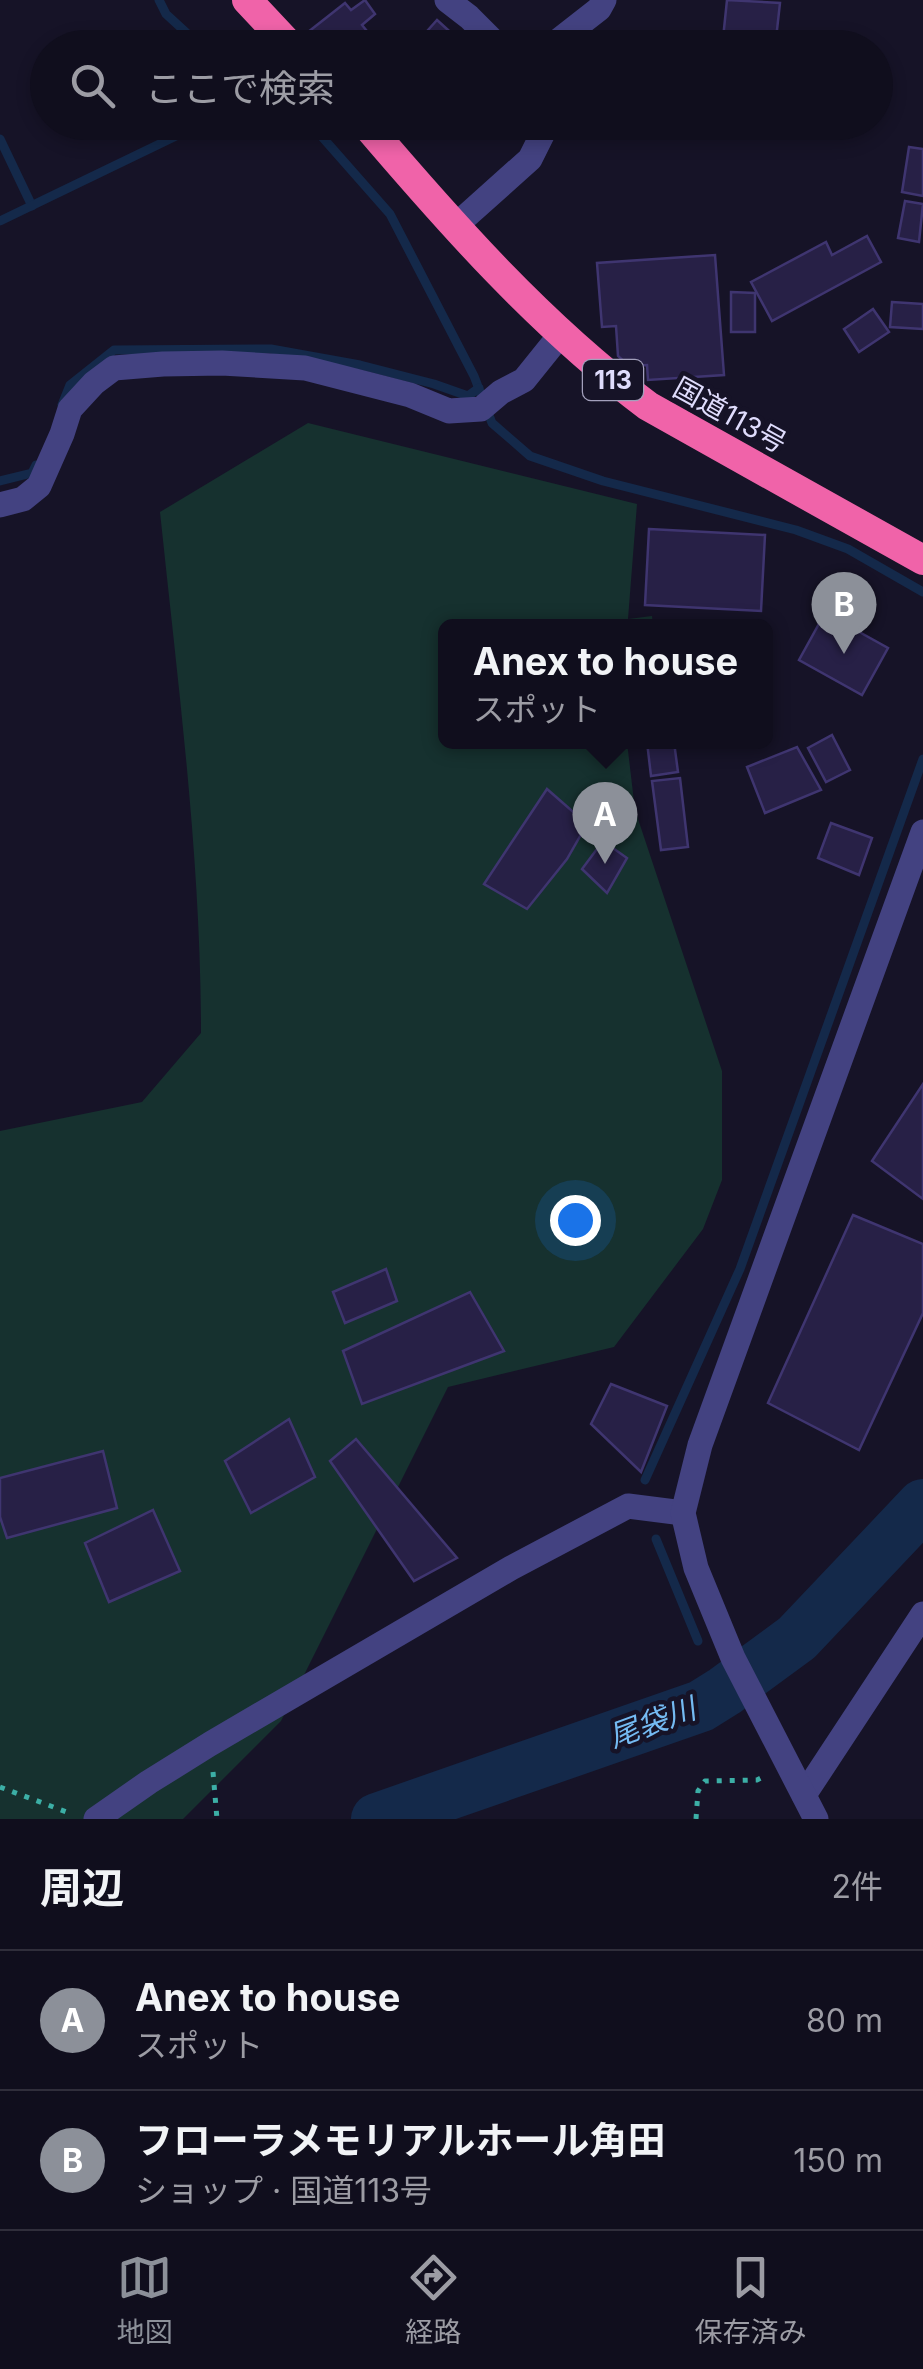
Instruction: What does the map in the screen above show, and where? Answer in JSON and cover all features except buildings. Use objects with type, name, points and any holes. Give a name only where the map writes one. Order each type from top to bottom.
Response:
[{"type":"highway","points":[[247,0],[275,30]]},
{"type":"highway","name":"国道113号","points":[[379,140],[454,227],[610,378],[648,406],[923,560]]},
{"type":"street","points":[[448,0],[482,30]]},
{"type":"street","points":[[573,30],[599,9],[604,0]]},
{"type":"street","points":[[454,227],[530,159],[540,140]]},
{"type":"street","points":[[0,504],[23,499],[39,486],[70,409],[114,368],[222,363],[305,368],[410,395],[449,411],[481,409],[524,380],[561,334]]},
{"type":"street","points":[[816,1819],[732,1658],[696,1568],[683,1513],[700,1444],[923,832]]},
{"type":"street","points":[[96,1819],[210,1744],[511,1568],[628,1506],[683,1513]]},
{"type":"street","points":[[804,1795],[923,1614]]},
{"type":"path","points":[[210,1744],[218,1819]]},
{"type":"path","points":[[696,1819],[698,1791],[705,1781],[757,1780],[789,1765]]},
{"type":"path","points":[[0,1786],[84,1819]]},
{"type":"green space","points":[[308,423],[637,504],[628,619],[438,619],[438,749],[628,749],[635,810],[722,1071],[722,1180],[703,1229],[614,1347],[448,1387],[281,1721],[183,1819],[0,1819],[0,1131],[142,1102],[201,1033],[193,837],[160,512]]},
{"type":"waterway","points":[[159,0],[166,14],[183,30]]},
{"type":"waterway","points":[[0,139],[32,206]]},
{"type":"waterway","points":[[0,221],[168,140]]},
{"type":"waterway","points":[[325,140],[390,214],[474,376],[492,423],[530,456],[603,481],[796,530],[848,549],[923,592]]},
{"type":"waterway","points":[[62,405],[70,385],[114,350],[271,349],[360,365],[468,396],[479,388]]},
{"type":"waterway","points":[[0,481],[32,473],[36,465]]},
{"type":"waterway","points":[[645,1480],[740,1269],[923,759]]},
{"type":"waterway","name":"尾袋川","points":[[377,1819],[701,1706],[797,1638],[923,1505]]},
{"type":"waterway","points":[[656,1539],[698,1641]]},
{"type":"waterway","points":[[717,1677],[725,1691]]},
{"type":"place","name":"フローラメモリアルホール角田","points":[[844,654]]},
{"type":"place","name":"Anex to house","points":[[605,864]]}]
